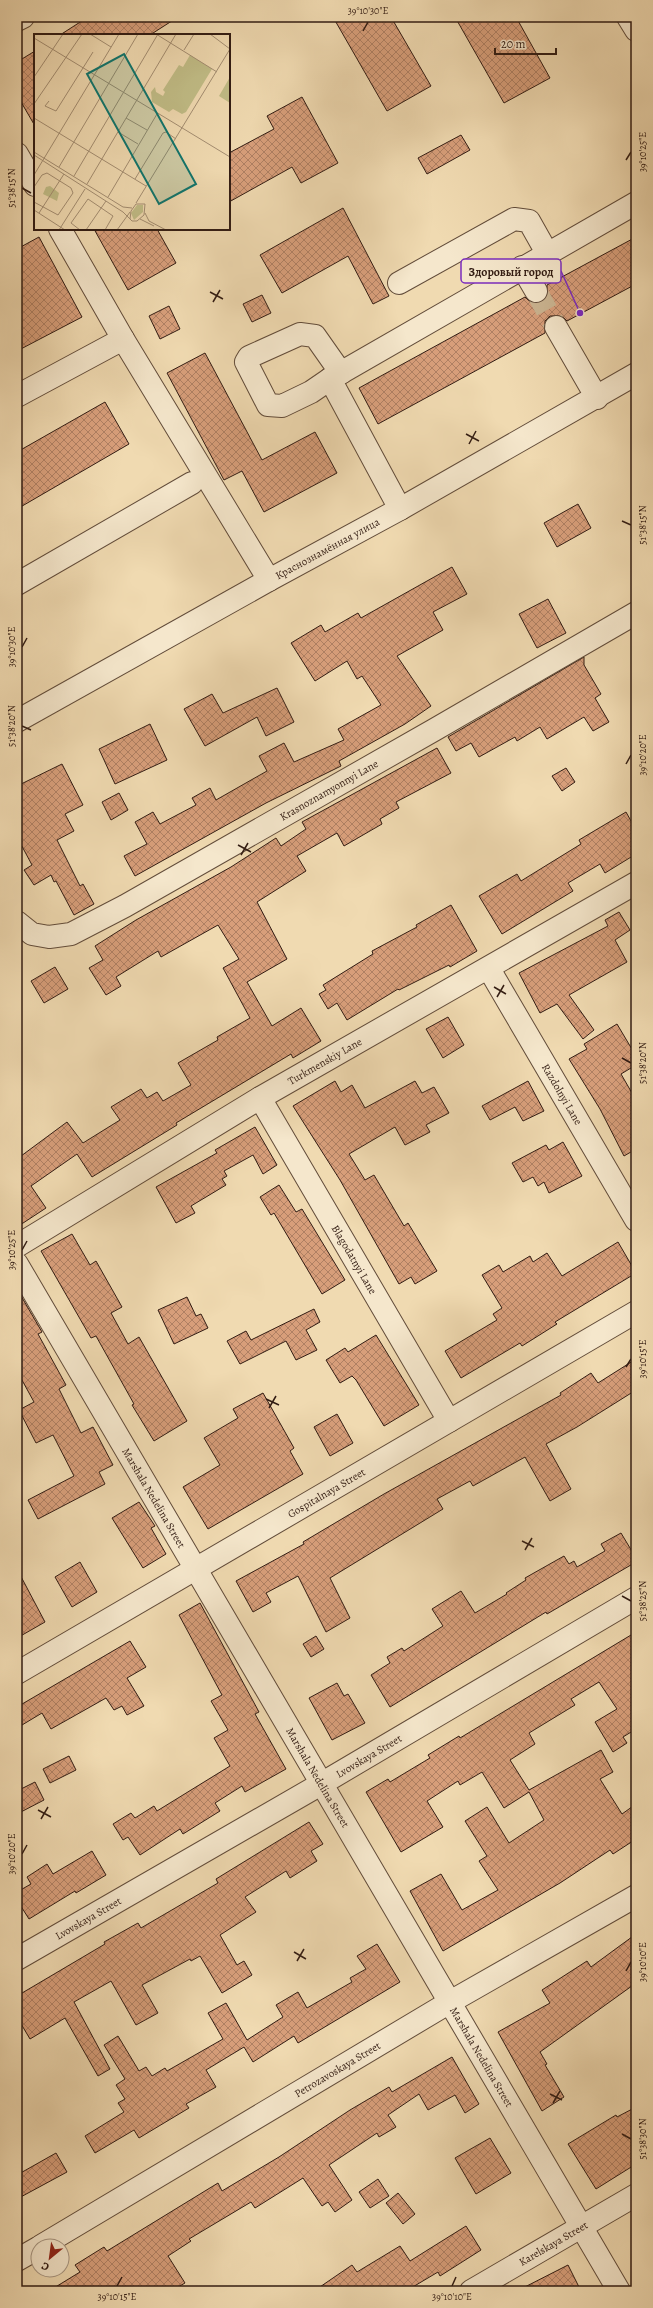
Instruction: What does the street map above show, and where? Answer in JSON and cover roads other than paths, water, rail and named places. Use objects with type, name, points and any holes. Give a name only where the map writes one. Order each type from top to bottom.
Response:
[{"type":"street","points":[[17,20],[23,17]]},
{"type":"street","points":[[628,17],[636,30]]},
{"type":"street","points":[[17,154],[34,183]]},
{"type":"street","points":[[400,509],[336,376],[636,202]]},
{"type":"street","points":[[400,283],[514,219],[529,221],[547,253]]},
{"type":"street","points":[[61,230],[123,339],[269,580]]},
{"type":"street","points":[[522,267],[536,291]]},
{"type":"street","points":[[556,327],[596,398]]},
{"type":"street","points":[[17,396],[123,339]]},
{"type":"street","name":"Краснознамённая улица","points":[[17,721],[269,580],[400,509],[636,374]]},
{"type":"street","points":[[17,584],[192,483]]},
{"type":"street","name":"Krasnoznamyonnyi Lane","points":[[17,922],[32,934],[49,938],[71,934],[125,906],[636,614]]},
{"type":"street","name":"Turkmenskiy Lane","points":[[17,1246],[260,1098],[489,969],[636,883]]},
{"type":"street","name":"Razdolnyi Lane","points":[[489,969],[636,1220]]},
{"type":"street","name":"Blagodatnyi Lane","points":[[260,1098],[449,1421]]},
{"type":"street","name":"Marshala Nedelina Street","points":[[17,1264],[196,1567],[321,1784],[581,2227],[620,2291]]},
{"type":"street","name":"Gospitalnaya Street","points":[[17,1673],[196,1567],[636,1312]]},
{"type":"street","name":"Lvovskaya Street","points":[[17,1958],[321,1784],[636,1598]]},
{"type":"street","name":"Petrozavoskaya Street","points":[[54,2238],[450,2002],[636,1896]]},
{"type":"street","name":"Karelskaya Street","points":[[471,2291],[636,2195]]},
{"type":"street","points":[[17,2260],[30,2253]]},
{"type":"tunnel","points":[[536,291],[556,327]]},
{"type":"place","name":"Здоровый город","points":[[580,313]]}]
